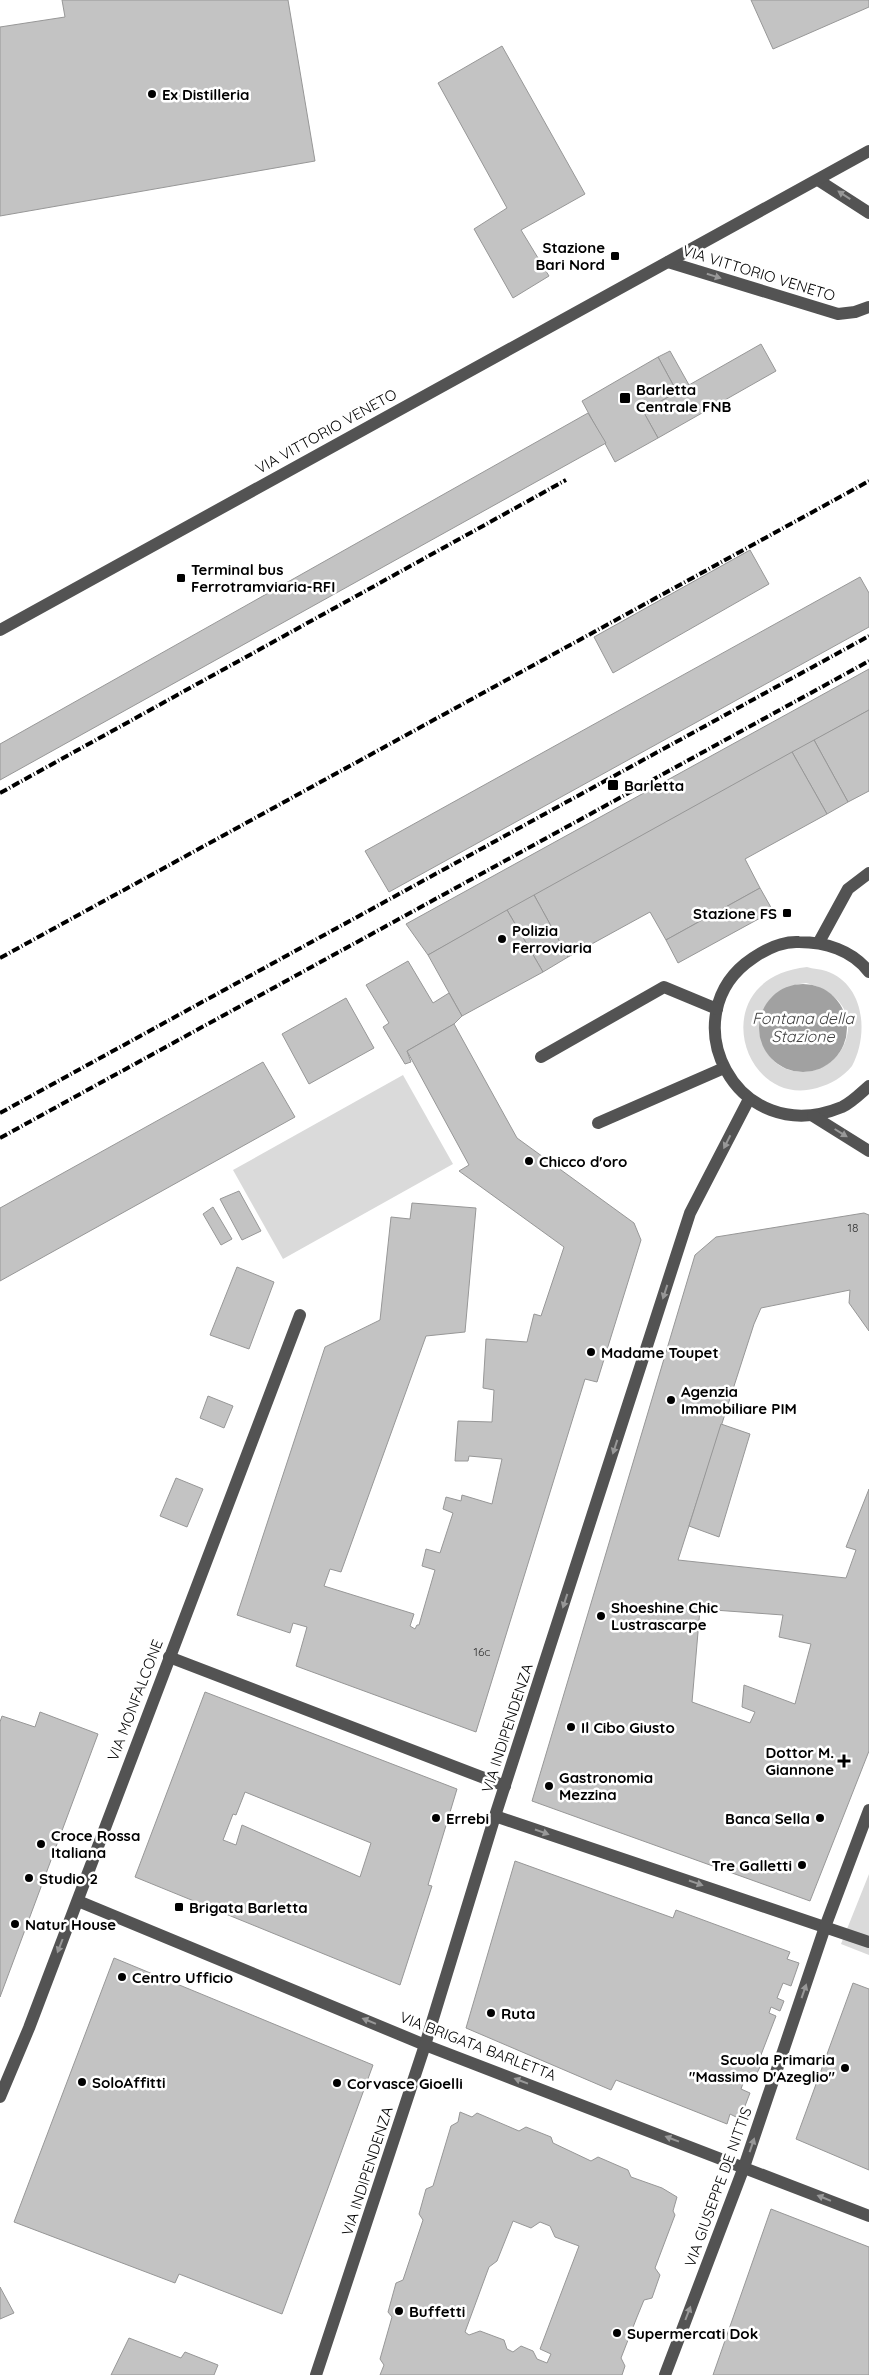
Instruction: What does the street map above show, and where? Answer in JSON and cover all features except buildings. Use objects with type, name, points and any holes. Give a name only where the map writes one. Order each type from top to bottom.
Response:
[{"type":"street","name":"VIA VITTORIO VENETO","points":[[0,630],[869,152]]},
{"type":"street","points":[[818,180],[869,213]]},
{"type":"street","name":"VIA VITTORIO VENETO","points":[[668,262],[838,314],[855,312],[869,307]]},
{"type":"street","points":[[819,942],[848,889],[869,872]]},
{"type":"street","points":[[869,972],[863,965],[842,950],[819,942],[792,942],[766,949],[744,964],[727,985],[717,1009],[715,1039],[724,1068],[735,1085],[749,1099],[769,1110],[790,1116],[813,1116],[844,1106],[869,1086]]},
{"type":"street","points":[[541,1057],[664,987],[717,1009]]},
{"type":"street","points":[[598,1123],[724,1068]]},
{"type":"street","name":"VIA INDIPENDENZA","points":[[316,2375],[426,2044],[505,1786],[690,1213],[749,1099]]},
{"type":"street","points":[[813,1116],[869,1151]]},
{"type":"street","name":"VIA MONFALCONE","points":[[0,2097],[78,1901],[300,1315]]},
{"type":"street","points":[[169,1657],[505,1786]]},
{"type":"street","name":"VIA GIUSEPPE DE NITTIS","points":[[665,2375],[744,2167],[825,1927],[869,1810]]},
{"type":"street","points":[[496,1816],[869,1942]]},
{"type":"street","name":"VIA BRIGATA BARLETTA","points":[[78,1901],[426,2044],[869,2216]]},
{"type":"shaded area","points":[[807,967],[826,971],[839,978],[849,987],[856,999],[860,1012],[861,1040],[852,1066],[836,1080],[817,1088],[790,1090],[769,1080],[753,1062],[744,1040],[744,1016],[754,994],[774,976]],"holes":[[[806,983],[827,991],[842,1005],[848,1024],[847,1035],[841,1051],[827,1064],[815,1070],[794,1071],[778,1064],[767,1052],[761,1035],[762,1018],[769,1002],[784,990]]]},
{"type":"shaded area","points":[[403,1075],[453,1164],[283,1259],[233,1170]]},
{"type":"shaded area","points":[[869,1874],[869,1955],[841,1944]]},
{"type":"water","name":"Fontana della Stazione","points":[[803,984],[820,987],[828,991],[840,1003],[844,1011],[847,1028],[844,1045],[840,1053],[828,1065],[820,1069],[803,1072],[786,1069],[778,1065],[766,1053],[762,1045],[759,1028],[762,1011],[766,1003],[778,991],[786,987]]},
{"type":"railway","points":[[0,793],[566,480]]},
{"type":"railway","points":[[0,958],[869,481]]},
{"type":"railway","points":[[0,1113],[869,636]]},
{"type":"railway","points":[[0,1138],[869,661]]},
{"type":"place","name":"Ex Distilleria","points":[[152,94]]},
{"type":"place","name":"Stazione Bari Nord","points":[[615,256]]},
{"type":"place","name":"Barletta Centrale FNB","points":[[625,398]]},
{"type":"place","name":"Terminal bus Ferrotramviaria-RFI","points":[[181,578]]},
{"type":"place","name":"Barletta","points":[[613,785]]},
{"type":"place","name":"Stazione FS","points":[[787,913]]},
{"type":"place","name":"Polizia Ferroviaria","points":[[502,939]]},
{"type":"place","name":"Chicco d'oro","points":[[529,1161]]},
{"type":"place","name":"Madame Toupet","points":[[591,1352]]},
{"type":"place","name":"Agenzia Immobiliare PIM","points":[[671,1400]]},
{"type":"place","name":"Shoeshine Chic Lustrascarpe","points":[[601,1616]]},
{"type":"place","name":"Il Cibo Giusto","points":[[571,1727]]},
{"type":"place","name":"Dottor M. Giannone","points":[[844,1761]]},
{"type":"place","name":"Gastronomia Mezzina","points":[[549,1786]]},
{"type":"place","name":"Errebi","points":[[436,1818]]},
{"type":"place","name":"Banca Sella","points":[[820,1818]]},
{"type":"place","name":"Croce Rossa Italiana","points":[[41,1844]]},
{"type":"place","name":"Tre Galletti","points":[[802,1865]]},
{"type":"place","name":"Studio 2","points":[[29,1878]]},
{"type":"place","name":"Brigata Barletta","points":[[179,1907]]},
{"type":"place","name":"Natur House","points":[[15,1924]]},
{"type":"place","name":"Centro Ufficio","points":[[122,1977]]},
{"type":"place","name":"Ruta","points":[[491,2013]]},
{"type":"place","name":"Scuola Primaria \"Massimo D'Azeglio\"","points":[[845,2068]]},
{"type":"place","name":"SoloAffitti","points":[[82,2082]]},
{"type":"place","name":"Corvasce Gioelli","points":[[337,2083]]},
{"type":"place","name":"Buffetti","points":[[399,2311]]},
{"type":"place","name":"Supermercati Dok","points":[[617,2333]]}]
